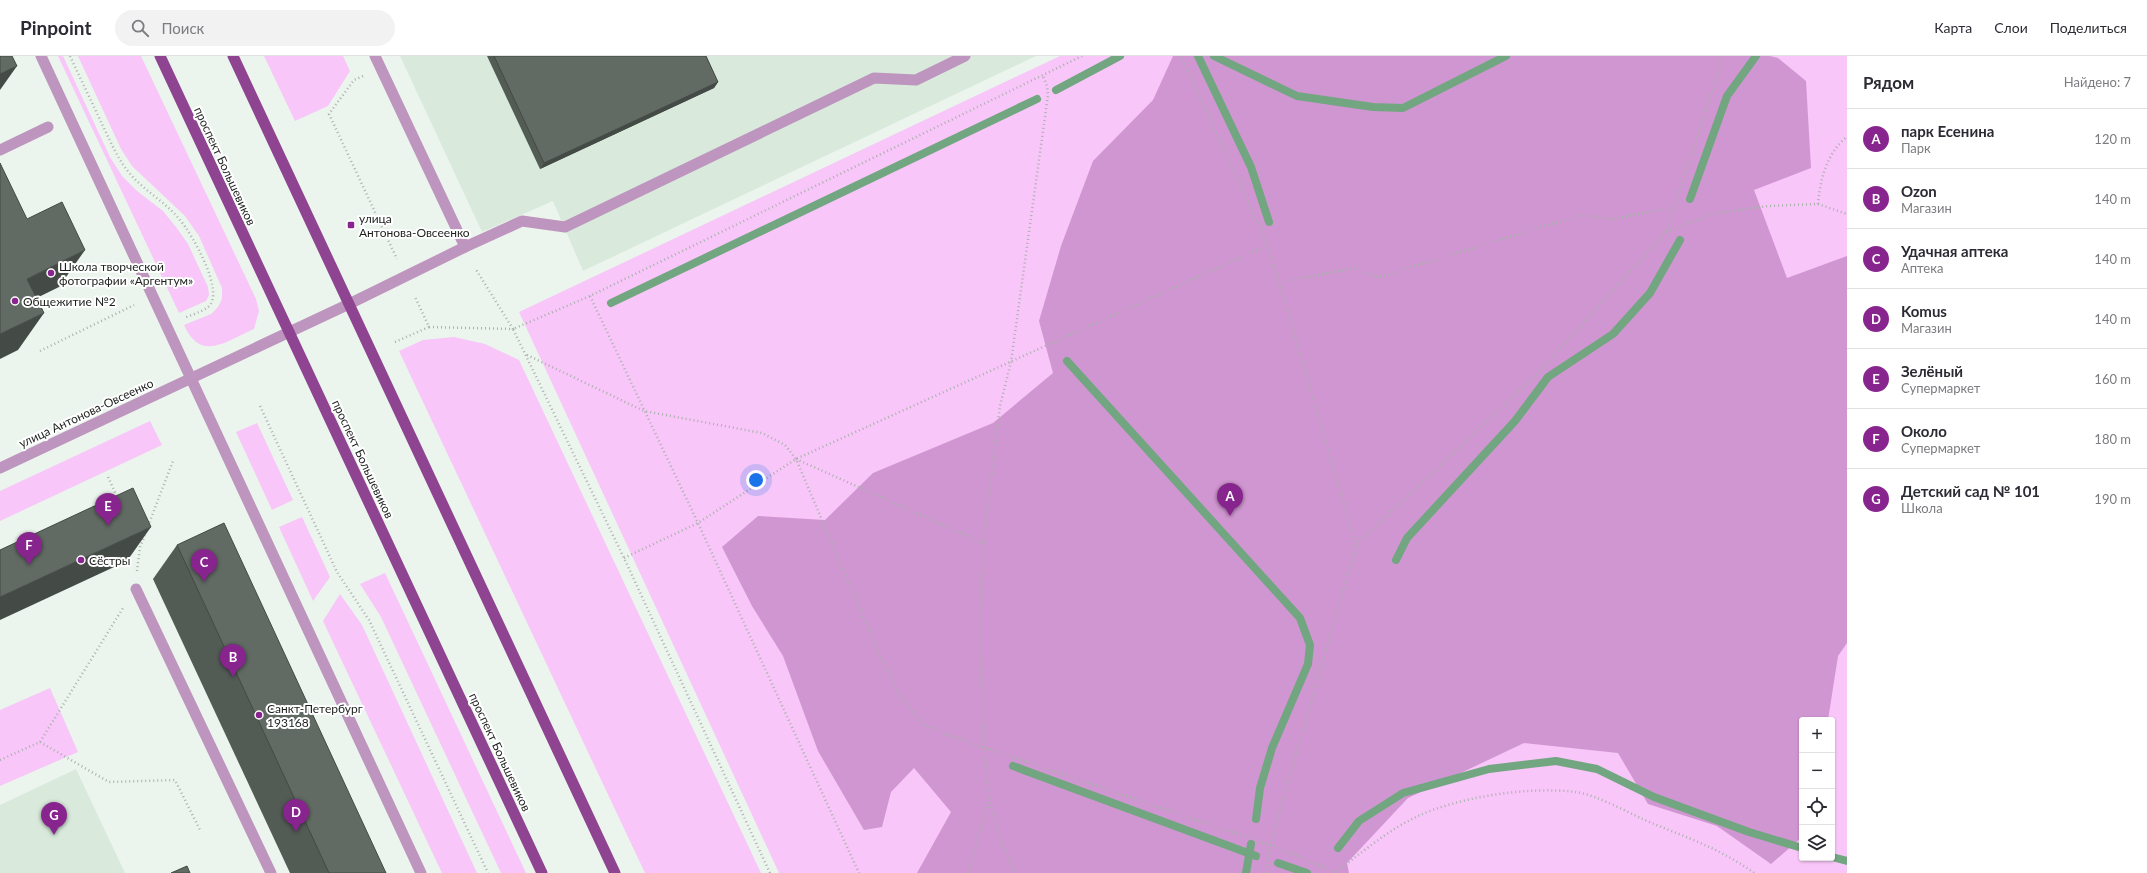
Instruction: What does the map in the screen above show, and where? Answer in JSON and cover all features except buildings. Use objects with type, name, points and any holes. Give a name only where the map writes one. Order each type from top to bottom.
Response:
[{"type":"main road","name":"проспект Большевиков","points":[[160,56],[542,873]]},
{"type":"main road","points":[[232,56],[615,873]]},
{"type":"street","points":[[41,56],[422,873]]},
{"type":"street","points":[[375,56],[465,247]]},
{"type":"street","name":"улица Антонова-Овсеенко","points":[[0,468],[191,379],[522,221],[565,227],[874,78],[916,80],[965,56]]},
{"type":"street","points":[[0,150],[48,126]]},
{"type":"street","points":[[136,589],[271,873]]},
{"type":"path","points":[[70,56],[116,153],[127,171],[140,185],[180,220],[194,240],[212,281],[215,291],[214,300],[209,307],[167,326]]},
{"type":"path","points":[[395,342],[429,327],[514,329],[590,296],[1082,56]]},
{"type":"path","points":[[1181,56],[1268,245],[1356,545]]},
{"type":"path","points":[[1266,873],[1270,845],[1356,545],[1535,376],[1666,232],[1719,70],[1719,56]]},
{"type":"path","points":[[380,68],[354,80],[329,114],[398,261]]},
{"type":"path","points":[[1016,873],[1002,844],[989,799],[984,747],[980,632],[984,543],[1000,406],[1011,362],[1048,95],[1047,86],[1042,76]]},
{"type":"path","points":[[1818,204],[1819,184],[1837,145],[1847,137]]},
{"type":"path","points":[[1666,232],[1712,214],[1768,206],[1818,204],[1847,214]]},
{"type":"path","points":[[1279,283],[1354,268],[1379,277],[1581,215],[1615,219],[1675,206]]},
{"type":"path","points":[[624,558],[698,523],[796,460],[1268,245]]},
{"type":"path","points":[[475,268],[514,329],[624,558],[770,873]]},
{"type":"path","points":[[590,296],[698,523],[859,873]]},
{"type":"path","points":[[415,297],[429,327]]},
{"type":"path","points":[[40,351],[134,305]]},
{"type":"path","points":[[526,355],[644,411],[762,433],[785,445],[796,460],[877,649],[902,699],[922,723],[948,735],[1270,845],[1337,873],[1368,848],[1415,817],[1441,807],[1529,790],[1577,792],[1691,838],[1738,861],[1754,873]]},
{"type":"path","points":[[260,406],[337,572],[369,620],[488,873]]},
{"type":"path","points":[[796,460],[984,543]]},
{"type":"path","points":[[137,540],[140,547],[173,461]]},
{"type":"path","points":[[108,477],[121,505]]},
{"type":"path","points":[[0,760],[40,742],[136,589]]},
{"type":"path","points":[[40,742],[109,782],[175,780],[200,830]]},
{"type":"path","points":[[968,873],[989,799]]},
{"type":"shaded area","points":[[58,56],[63,56],[110,157],[122,176],[137,191],[163,211],[188,244],[208,287],[209,295],[206,301],[179,313]]},
{"type":"shaded area","points":[[78,56],[141,56],[256,299],[259,311],[254,329],[215,346],[206,346],[198,343],[191,337],[184,325],[211,314],[218,307],[222,299],[222,288],[199,236],[185,216],[132,166],[121,149]]},
{"type":"shaded area","points":[[264,56],[343,56],[350,71],[328,106],[295,121]]},
{"type":"shaded area","points":[[400,56],[1036,56],[583,271],[553,201],[482,232]]},
{"type":"shaded area","points":[[1060,56],[1847,56],[1847,873],[779,873],[519,312]]},
{"type":"shaded area","points":[[1173,56],[1770,56],[1778,58],[1806,81],[1811,168],[1754,190],[1787,278],[1847,256],[1847,643],[1838,656],[1828,717],[1799,717],[1799,840],[1771,864],[1717,826],[1648,804],[1618,753],[1524,743],[1408,798],[1347,863],[1349,873],[917,873],[951,812],[914,768],[891,792],[882,827],[864,830],[818,751],[783,656],[752,606],[722,547],[758,516],[825,520],[873,473],[993,423],[1053,373],[1039,321],[1061,246],[1093,161],[1153,100]]},
{"type":"shaded area","points":[[454,337],[485,344],[519,360],[761,873],[645,873],[399,351],[423,340]]},
{"type":"shaded area","points":[[150,421],[162,445],[0,521],[0,491]]},
{"type":"shaded area","points":[[257,423],[293,500],[272,510],[236,432]]},
{"type":"shaded area","points":[[302,517],[330,577],[313,601],[279,527]]},
{"type":"shaded area","points":[[385,573],[526,873],[501,873],[381,617],[360,584]]},
{"type":"shaded area","points":[[340,594],[362,625],[477,873],[442,873],[323,621]]},
{"type":"shaded area","points":[[50,688],[78,752],[0,786],[0,710]]},
{"type":"shaded area","points":[[76,769],[125,873],[0,873],[0,805]]},
{"type":"waterway","points":[[1056,90],[1120,56]]},
{"type":"waterway","points":[[1198,56],[1251,167],[1269,222]]},
{"type":"waterway","points":[[1214,56],[1297,96],[1373,107],[1403,108],[1506,56]]},
{"type":"waterway","points":[[1690,199],[1727,96],[1756,56]]},
{"type":"waterway","points":[[611,303],[1037,99]]},
{"type":"waterway","points":[[1396,560],[1407,538],[1515,421],[1548,377],[1613,334],[1650,293],[1680,240]]},
{"type":"waterway","points":[[1067,361],[1300,618],[1310,645],[1308,664],[1272,748],[1260,788],[1256,819]]},
{"type":"waterway","points":[[1338,848],[1359,821],[1403,793],[1489,769],[1556,761],[1597,769],[1654,797],[1749,832],[1799,847]]},
{"type":"waterway","points":[[1013,766],[1256,856]]},
{"type":"waterway","points":[[1246,873],[1251,844]]},
{"type":"waterway","points":[[1835,858],[1847,861]]},
{"type":"waterway","points":[[1278,863],[1307,873]]},
{"type":"place","name":"улица Антонова-Овсеенко","points":[[351,225]]},
{"type":"place","name":"Школа творческой фотографии «Аргентум»","points":[[51,273]]},
{"type":"place","name":"Общежитие №2","points":[[15,301]]},
{"type":"place","name":"парк Есенина","points":[[1230,516]]},
{"type":"place","name":"Зелёный","points":[[108,526]]},
{"type":"place","name":"Сёстры","points":[[81,560]]},
{"type":"place","name":"Около","points":[[29,565]]},
{"type":"place","name":"Удачная аптека","points":[[204,582]]},
{"type":"place","name":"Ozon","points":[[233,677]]},
{"type":"place","name":"Санкт-Петербург 193168","points":[[259,715]]},
{"type":"place","name":"Komus","points":[[296,832]]},
{"type":"place","name":"Детский сад № 101","points":[[54,835]]}]
